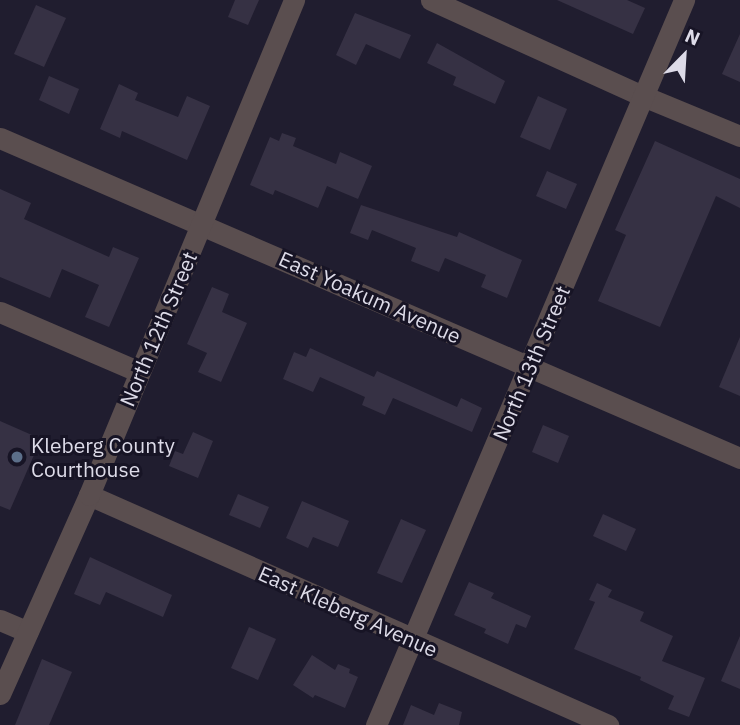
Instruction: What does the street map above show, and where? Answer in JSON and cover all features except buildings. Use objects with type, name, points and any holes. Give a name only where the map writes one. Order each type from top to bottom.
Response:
[{"type":"street","name":"North 12th Street","points":[[0,694],[89,495],[294,0]]},
{"type":"street","points":[[431,0],[643,96],[740,135]]},
{"type":"street","name":"North 13th Street","points":[[376,725],[684,0]]},
{"type":"street","name":"East Yoakum Avenue","points":[[0,138],[203,223],[529,368],[740,458]]},
{"type":"street","points":[[0,312],[139,372]]},
{"type":"street","name":"East Kleberg Avenue","points":[[89,495],[608,725]]},
{"type":"street","points":[[0,620],[28,632]]},
{"type":"place","name":"Kleberg County Courthouse","points":[[17,457]]}]
